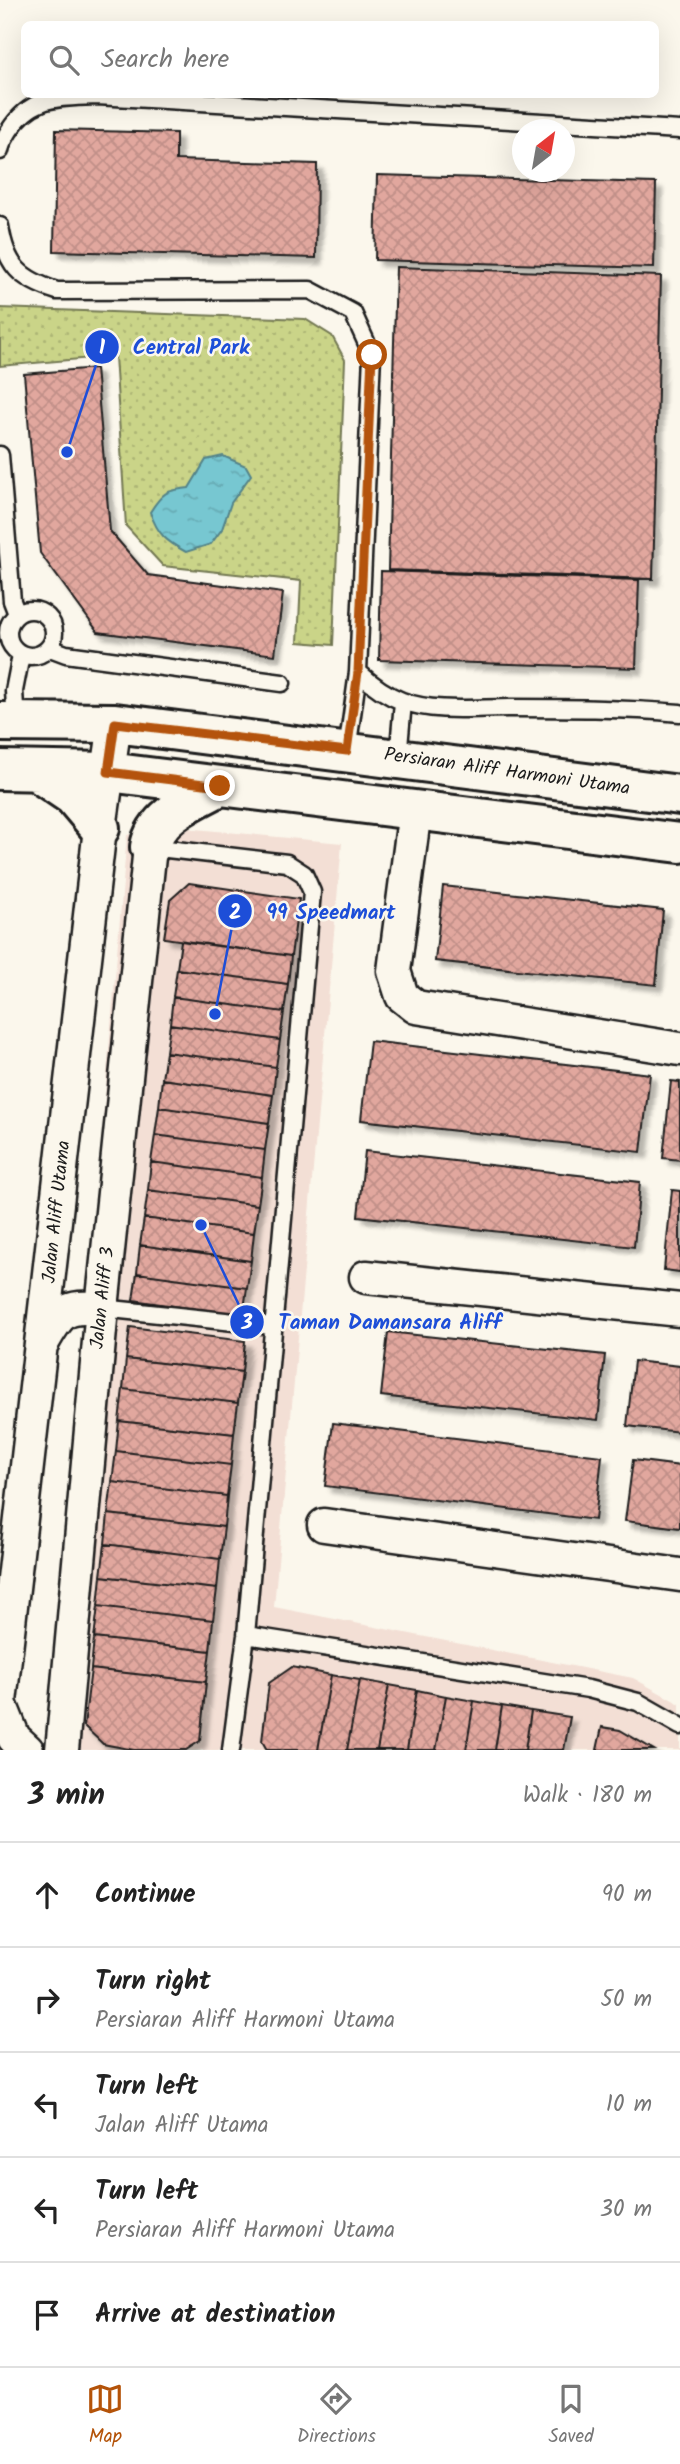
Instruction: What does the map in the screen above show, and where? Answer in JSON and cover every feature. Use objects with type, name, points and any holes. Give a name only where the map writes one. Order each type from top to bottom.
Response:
[{"type":"street","name":"Persiaran Aliff Harmoni Utama","points":[[8,722],[115,723],[680,795]]},
{"type":"street","name":"Jalan Aliff Utama","points":[[0,1702],[100,828],[115,723]]},
{"type":"street","points":[[18,771],[108,772],[680,843]]},
{"type":"street","points":[[18,771],[73,796],[100,828]]},
{"type":"street","points":[[150,847],[164,821],[220,786]]},
{"type":"street","points":[[415,810],[394,971],[402,996],[416,1007],[680,1049]]},
{"type":"street","name":"Jalan Aliff 3","points":[[62,1750],[89,1307],[150,847]]},
{"type":"street","points":[[52,1259],[63,1288],[89,1307]]},
{"type":"street","points":[[366,1277],[680,1310]]},
{"type":"street","points":[[42,1343],[63,1313],[89,1307]]},
{"type":"street","points":[[324,1525],[680,1575]]},
{"type":"street","points":[[0,1702],[14,1738],[27,1750]]},
{"type":"lane","points":[[0,151],[16,120],[37,103],[64,98]]},
{"type":"lane","points":[[131,98],[680,130]]},
{"type":"lane","points":[[0,226],[3,247],[14,267],[34,283],[57,291],[310,290],[352,313],[372,355],[358,672],[347,751]]},
{"type":"lane","points":[[0,455],[12,601],[17,614]]},
{"type":"lane","points":[[32,610],[46,615],[54,627],[54,642],[50,648],[37,656],[21,654],[11,645],[8,632],[17,614],[32,610]]},
{"type":"lane","points":[[50,648],[66,654],[282,682]]},
{"type":"lane","points":[[8,722],[21,654]]},
{"type":"lane","points":[[358,672],[372,684],[403,702],[443,708],[561,708],[680,713]]},
{"type":"lane","points":[[398,758],[403,702]]},
{"type":"lane","points":[[150,847],[287,863],[304,874],[312,892],[246,1635],[231,1750]]},
{"type":"lane","points":[[89,1307],[272,1326]]},
{"type":"lane","points":[[246,1635],[588,1689],[638,1702],[680,1726]]},
{"type":"shaded area","points":[[163,826],[342,843],[274,1607],[633,1678],[680,1704],[680,1750],[50,1750],[127,835]]},
{"type":"green space","points":[[0,308],[305,319],[332,336],[345,360],[333,645],[298,642],[301,581],[163,566],[126,526],[115,356],[0,366]]},
{"type":"water","points":[[223,456],[246,466],[251,475],[231,503],[222,529],[211,544],[186,552],[164,536],[150,512],[165,494],[189,488],[206,460]]},
{"type":"building","points":[[56,130],[176,133],[176,160],[317,164],[316,258],[54,251]]},
{"type":"building","points":[[377,175],[512,179],[512,182],[656,183],[654,268],[375,260]]},
{"type":"building","points":[[396,267],[661,276],[653,579],[388,570]]},
{"type":"building","points":[[96,368],[110,531],[148,575],[283,593],[275,655],[98,632],[40,553],[24,374]]},
{"type":"building","points":[[381,571],[639,580],[636,668],[379,660]]},
{"type":"building","points":[[189,883],[299,899],[291,956],[164,938],[170,900]]},
{"type":"building","points":[[443,886],[663,910],[656,985],[435,961]]},
{"type":"building","points":[[181,941],[291,956],[288,984],[177,969]]},
{"type":"building","points":[[177,969],[288,984],[284,1012],[173,997]]},
{"type":"building","points":[[173,997],[284,1012],[280,1040],[170,1024]]},
{"type":"building","points":[[170,1024],[280,1040],[276,1067],[166,1052]]},
{"type":"building","points":[[370,1041],[650,1074],[641,1152],[361,1120]]},
{"type":"building","points":[[166,1052],[276,1067],[273,1095],[162,1079]]},
{"type":"building","points":[[162,1079],[273,1095],[269,1123],[159,1107]]},
{"type":"building","points":[[671,1081],[680,1082],[680,1160],[663,1158]]},
{"type":"building","points":[[159,1107],[269,1123],[265,1150],[155,1135]]},
{"type":"building","points":[[155,1135],[265,1150],[262,1177],[151,1162]]},
{"type":"building","points":[[365,1151],[640,1182],[634,1247],[358,1216]]},
{"type":"building","points":[[151,1162],[262,1177],[258,1205],[148,1190]]},
{"type":"building","points":[[148,1190],[258,1205],[254,1233],[144,1218]]},
{"type":"building","points":[[672,1190],[680,1191],[680,1272],[664,1270]]},
{"type":"building","points":[[144,1218],[254,1233],[251,1261],[140,1245]]},
{"type":"building","points":[[140,1245],[251,1261],[247,1288],[137,1273]]},
{"type":"building","points":[[137,1273],[247,1288],[243,1316],[133,1300]]},
{"type":"building","points":[[130,1327],[245,1341],[242,1372],[126,1359]]},
{"type":"building","points":[[388,1332],[605,1355],[598,1420],[381,1396]]},
{"type":"building","points":[[126,1359],[242,1372],[238,1403],[123,1389]]},
{"type":"building","points":[[634,1361],[680,1366],[680,1432],[627,1426]]},
{"type":"building","points":[[123,1389],[238,1403],[234,1434],[119,1421]]},
{"type":"building","points":[[119,1421],[234,1434],[231,1465],[116,1451]]},
{"type":"building","points":[[333,1423],[602,1456],[595,1520],[325,1486]]},
{"type":"building","points":[[116,1451],[231,1465],[227,1496],[112,1482]]},
{"type":"building","points":[[633,1460],[680,1466],[680,1528],[625,1521]]},
{"type":"building","points":[[112,1482],[227,1496],[224,1527],[108,1514]]},
{"type":"building","points":[[108,1514],[224,1527],[220,1559],[105,1544]]},
{"type":"building","points":[[105,1544],[220,1559],[217,1589],[101,1576]]},
{"type":"building","points":[[101,1576],[217,1589],[213,1620],[98,1606]]},
{"type":"building","points":[[98,1606],[213,1620],[210,1651],[94,1638]]},
{"type":"building","points":[[94,1638],[210,1651],[206,1682],[91,1669]]},
{"type":"building","points":[[292,1667],[331,1675],[318,1750],[267,1750],[262,1741],[269,1683]]},
{"type":"building","points":[[91,1669],[206,1682],[200,1741],[186,1750],[134,1750],[103,1744],[84,1726]]},
{"type":"building","points":[[331,1675],[360,1680],[347,1750],[318,1750]]},
{"type":"building","points":[[360,1680],[389,1685],[377,1750],[347,1750]]},
{"type":"building","points":[[389,1685],[417,1690],[407,1750],[377,1750]]},
{"type":"building","points":[[417,1690],[446,1696],[436,1750],[407,1750]]},
{"type":"building","points":[[446,1696],[474,1701],[466,1750],[436,1750]]},
{"type":"building","points":[[474,1701],[502,1706],[495,1750],[466,1750]]},
{"type":"building","points":[[502,1706],[531,1711],[525,1750],[495,1750]]},
{"type":"building","points":[[531,1711],[570,1717],[564,1750],[525,1750]]},
{"type":"building","points":[[602,1727],[620,1730],[654,1750],[597,1750]]},
{"type":"place","name":"Central Park","points":[[67,452]]},
{"type":"place","name":"99 Speedmart","points":[[215,1014]]},
{"type":"place","name":"Taman Damansara Aliff","points":[[201,1225]]},
{"type":"route","points":[[220,786],[108,772],[115,723],[347,751],[358,672],[372,355]]}]
